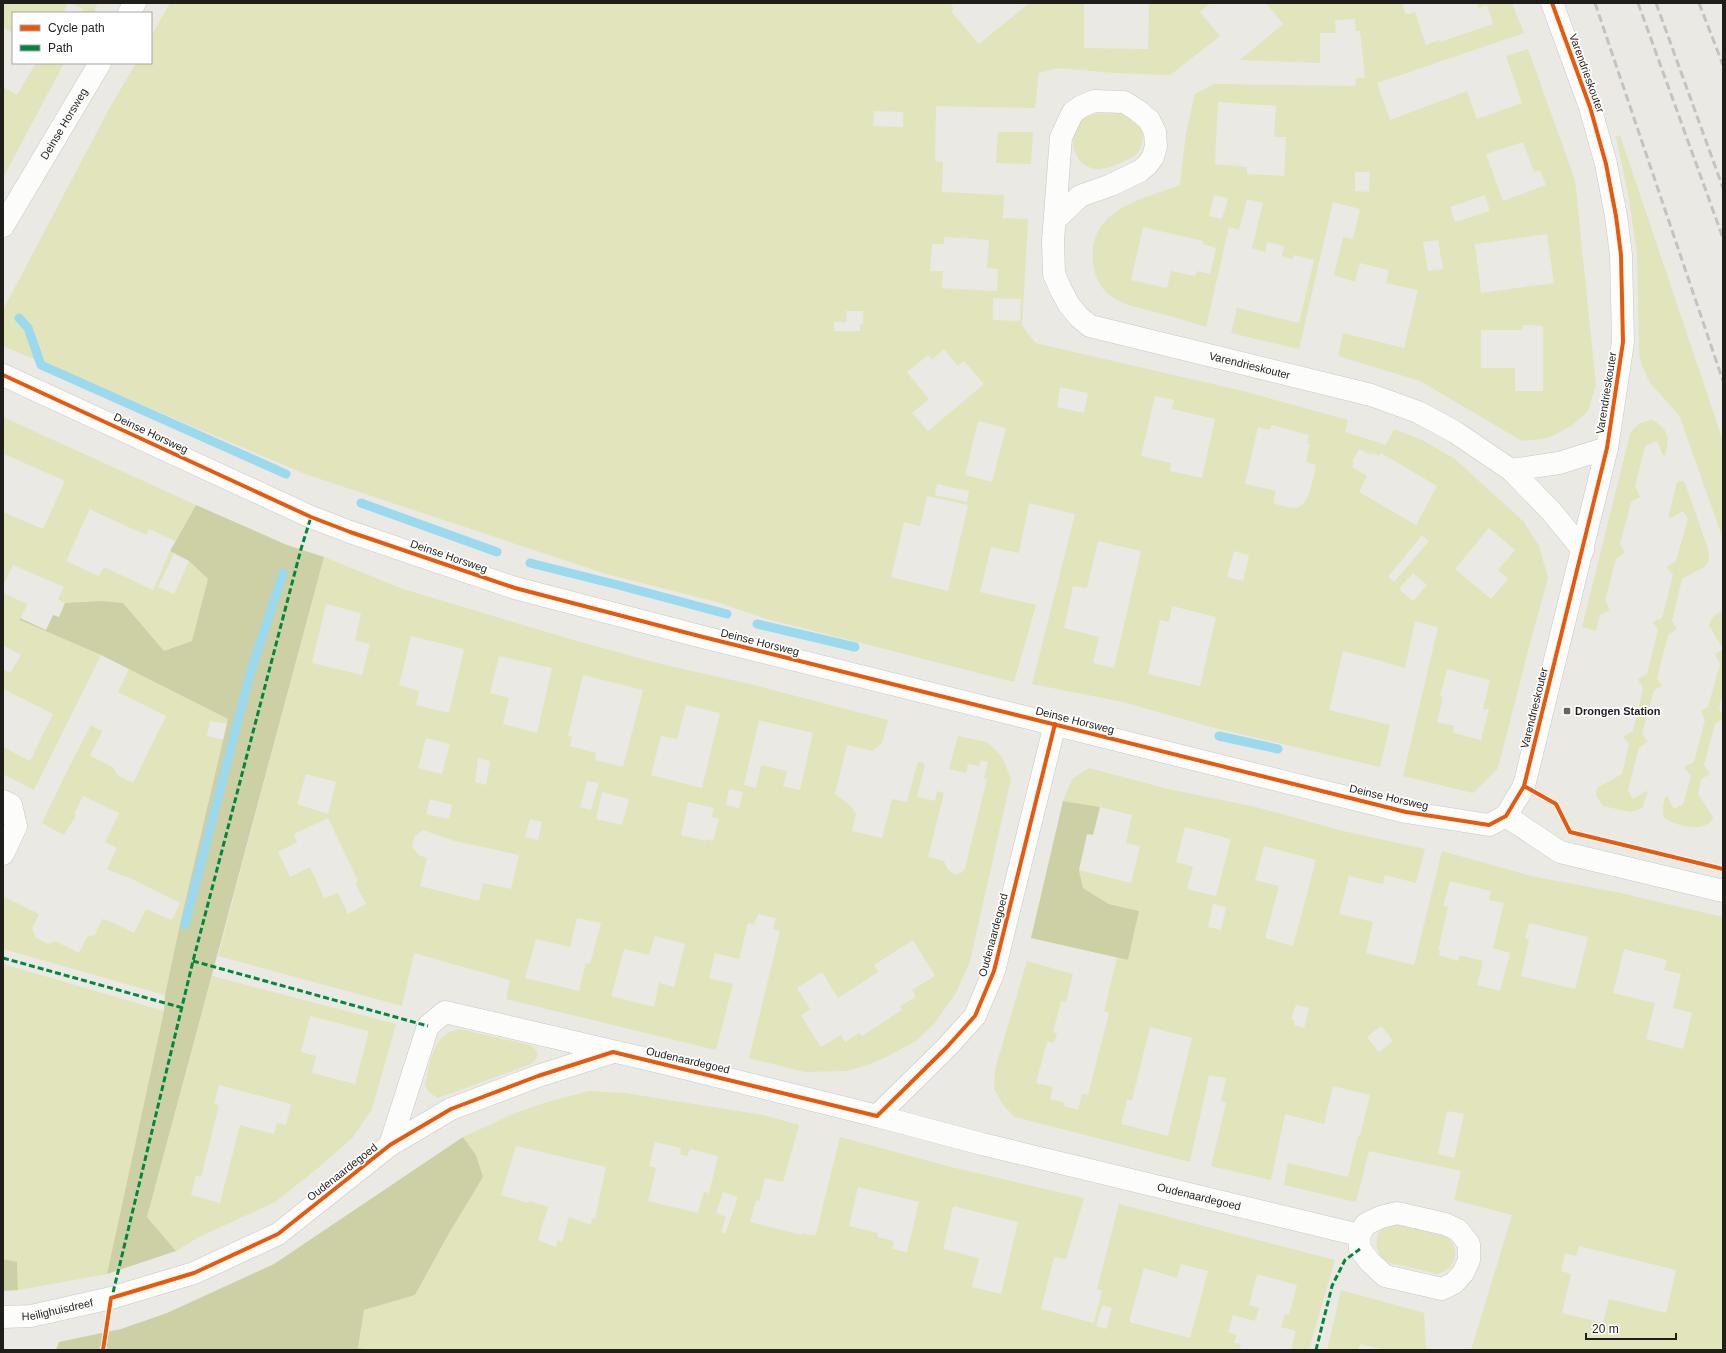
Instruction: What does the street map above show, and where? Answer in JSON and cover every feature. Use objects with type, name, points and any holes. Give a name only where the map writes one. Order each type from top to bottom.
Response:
[{"type":"street","points":[[130,12],[135,3]]},
{"type":"street","name":"Varendrieskouter","points":[[1506,816],[1524,786],[1583,550],[1607,448],[1623,342],[1621,255],[1616,216],[1606,164],[1590,107],[1552,3]]},
{"type":"street","name":"Deinse Horsweg","points":[[3,226],[99,64]]},
{"type":"street","name":"Varendrieskouter","points":[[1056,219],[1080,196],[1111,185],[1140,171],[1153,157],[1155,151],[1155,132],[1149,120],[1137,110],[1124,102],[1094,101],[1073,112],[1061,137],[1054,241],[1054,274],[1069,305],[1079,317],[1090,326],[1371,396],[1418,412],[1455,432],[1511,470],[1551,511],[1583,550]]},
{"type":"street","name":"Deinse Horsweg","points":[[3,375],[312,517],[350,532],[515,588],[707,638],[1406,812],[1489,825],[1506,816]]},
{"type":"street","name":"Varendrieskouter","points":[[1511,470],[1559,463],[1607,448]]},
{"type":"street","name":"Oudenaardegoed","points":[[877,1116],[947,1047],[975,1016],[994,971],[1055,724]]},
{"type":"street","points":[[3,801],[11,805],[16,826],[3,854]]},
{"type":"street","points":[[1506,816],[1560,852],[1723,891]]},
{"type":"street","name":"Oudenaardegoed","points":[[390,1146],[428,1026],[446,1012],[877,1116],[982,1144],[1358,1235]]},
{"type":"street","name":"Oudenaardegoed","points":[[111,1298],[194,1273],[278,1234],[390,1146],[451,1109],[538,1076],[613,1052]]},
{"type":"street","points":[[1397,1213],[1445,1224],[1458,1230],[1469,1244],[1469,1260],[1463,1273],[1454,1284],[1442,1289],[1385,1276],[1370,1262],[1360,1249],[1358,1235],[1366,1224],[1381,1217],[1397,1213]]},
{"type":"street","name":"Heilighuisdreef","points":[[3,1317],[31,1316],[111,1298]]},
{"type":"green space","points":[[3,3],[68,3],[64,12],[12,12],[12,32],[3,27]]},
{"type":"green space","points":[[70,3],[98,3],[94,12],[82,12],[84,9]]},
{"type":"green space","points":[[170,3],[950,3],[954,9],[951,11],[979,44],[1027,5],[1026,3],[1084,3],[1084,48],[1148,49],[1149,3],[1210,3],[1200,12],[1220,36],[1170,75],[1115,73],[1058,68],[1039,73],[1035,108],[936,106],[935,161],[943,162],[942,192],[1004,195],[1003,218],[1028,219],[1022,325],[1035,343],[1243,391],[1348,420],[1345,432],[1386,445],[1394,429],[1422,440],[1455,459],[1523,521],[1539,546],[1548,578],[1498,768],[1473,793],[1403,776],[1438,627],[1415,621],[1405,668],[1343,651],[1329,710],[1390,725],[1380,767],[1211,727],[1123,702],[1032,684],[1075,514],[1029,503],[1019,553],[991,547],[980,592],[1036,605],[1014,682],[767,619],[717,602],[606,574],[305,474],[3,346],[3,310],[109,109],[135,64],[152,64],[152,34]],"holes":[[[874,111],[903,112],[903,127],[873,126]],[[944,237],[989,240],[987,268],[998,269],[997,291],[942,288],[943,271],[930,271],[932,244],[944,244]],[[993,298],[1021,299],[1020,321],[993,320]],[[846,311],[863,311],[863,324],[860,324],[860,331],[834,331],[834,322],[847,322]],[[944,349],[958,366],[964,361],[984,384],[928,431],[912,413],[929,399],[907,372],[928,355],[932,360]],[[1060,387],[1088,393],[1084,413],[1057,407]],[[1155,396],[1174,400],[1172,409],[1215,419],[1202,478],[1170,471],[1171,463],[1141,456]],[[978,421],[1006,428],[992,482],[965,475]],[[1272,425],[1309,435],[1307,443],[1310,444],[1306,462],[1316,465],[1310,491],[1304,503],[1300,506],[1292,508],[1273,503],[1276,491],[1245,484],[1258,427],[1270,430]],[[1359,449],[1371,455],[1372,453],[1379,456],[1381,453],[1437,486],[1416,525],[1359,492],[1367,476],[1352,467],[1354,463],[1352,462]],[[937,484],[969,491],[967,502],[935,495]],[[927,496],[968,505],[948,591],[891,577],[904,522],[920,526]],[[1489,528],[1515,550],[1498,570],[1508,579],[1491,599],[1455,569]],[[1422,535],[1429,541],[1394,582],[1388,577]],[[1098,541],[1141,551],[1114,668],[1093,663],[1099,637],[1064,628],[1073,586],[1087,588]],[[1234,551],[1249,555],[1243,581],[1227,577]],[[1413,573],[1427,585],[1413,601],[1399,589]],[[1172,606],[1216,617],[1200,686],[1148,674],[1160,620],[1169,622]],[[1447,669],[1490,680],[1483,709],[1489,709],[1481,740],[1453,733],[1454,726],[1437,722],[1443,697],[1440,696]]]},
{"type":"green space","points":[[1266,3],[1402,3],[1406,15],[1415,12],[1426,45],[1439,40],[1440,42],[1493,24],[1487,5],[1479,8],[1477,3],[1512,3],[1524,33],[1377,83],[1390,120],[1467,91],[1477,119],[1522,103],[1506,56],[1528,49],[1575,180],[1596,385],[1588,411],[1571,426],[1548,438],[1522,441],[1420,381],[1338,356],[1343,333],[1404,348],[1418,290],[1386,283],[1389,270],[1360,263],[1355,282],[1334,275],[1343,237],[1353,239],[1360,209],[1333,202],[1299,349],[1231,333],[1237,308],[1299,323],[1314,260],[1294,255],[1292,259],[1282,256],[1284,246],[1267,242],[1265,252],[1252,248],[1263,203],[1247,199],[1239,230],[1229,227],[1206,327],[1126,304],[1108,294],[1102,288],[1094,271],[1093,262],[1094,244],[1099,230],[1108,218],[1120,209],[1149,196],[1180,185],[1186,133],[1195,94],[1214,84],[1355,86],[1356,78],[1365,78],[1360,31],[1356,31],[1355,19],[1335,20],[1336,33],[1320,33],[1320,63],[1240,60],[1283,24]],"holes":[[[1218,102],[1276,106],[1274,137],[1286,137],[1284,176],[1247,174],[1247,167],[1215,164]],[[1523,142],[1534,172],[1540,170],[1546,185],[1503,201],[1486,154]],[[1355,172],[1370,172],[1369,192],[1355,191]],[[1214,195],[1228,198],[1222,219],[1209,216]],[[1485,195],[1490,211],[1455,222],[1450,207]],[[1143,227],[1203,241],[1203,244],[1216,248],[1210,274],[1197,271],[1195,276],[1171,271],[1167,288],[1131,280]],[[1547,234],[1554,283],[1481,293],[1475,244]],[[1438,240],[1443,269],[1428,271],[1423,242]],[[1523,325],[1543,326],[1543,391],[1515,391],[1515,368],[1481,368],[1481,330],[1522,330]]]},
{"type":"green space","points":[[35,64],[63,64],[3,178],[3,87],[17,95]]},
{"type":"green space","points":[[1093,114],[1121,114],[1129,115],[1135,119],[1140,124],[1143,137],[1142,144],[1135,155],[1114,166],[1102,169],[1087,167],[1080,161],[1075,153],[1073,144],[1074,134],[1077,125],[1084,118]]},
{"type":"green space","points":[[998,132],[1033,132],[1031,164],[996,163]]},
{"type":"green space","points":[[1620,135],[1723,441],[1723,539],[1679,415],[1650,383],[1642,366],[1639,353],[1637,254],[1628,193],[1616,137]]},
{"type":"green space","points":[[3,417],[196,505],[175,541],[149,529],[146,535],[91,510],[90,508],[66,561],[99,576],[104,567],[153,590],[170,551],[174,554],[158,587],[174,594],[189,561],[208,579],[193,641],[164,651],[123,603],[101,601],[65,603],[58,599],[64,587],[13,565],[3,586],[3,512],[43,529],[65,481],[4,454],[3,456]]},
{"type":"green space","points":[[1652,420],[1662,427],[1667,435],[1668,439],[1665,456],[1662,454],[1657,441],[1645,446],[1635,486],[1640,497],[1631,502],[1620,544],[1625,553],[1616,559],[1605,600],[1610,610],[1600,615],[1596,631],[1582,627],[1630,434],[1639,424]]},
{"type":"green space","points":[[1679,481],[1683,481],[1686,486],[1708,549],[1709,559],[1706,566],[1682,579],[1672,621],[1677,629],[1668,635],[1657,678],[1662,686],[1654,690],[1642,734],[1648,742],[1639,747],[1628,790],[1633,799],[1646,791],[1648,792],[1642,808],[1631,812],[1603,806],[1596,796],[1597,788],[1622,774],[1629,744],[1623,737],[1633,731],[1643,688],[1638,679],[1647,674],[1658,630],[1653,622],[1662,618],[1673,575],[1667,567],[1676,561],[1688,519],[1683,511],[1671,518],[1668,517],[1677,483]]},
{"type":"green space","points":[[196,505],[287,545],[324,557],[147,1217],[176,1251],[107,1274],[164,1011],[165,995],[180,924],[228,719],[101,655],[20,620],[20,618],[46,630],[53,615],[59,617],[65,603],[101,601],[123,603],[164,651],[192,641],[208,579],[189,561],[170,551]]},
{"type":"green space","points":[[324,557],[403,589],[577,641],[661,664],[750,684],[888,720],[882,743],[873,751],[847,745],[835,794],[851,806],[856,814],[852,831],[882,838],[892,799],[907,802],[918,761],[925,764],[917,797],[935,801],[937,791],[944,793],[928,857],[944,861],[945,865],[953,874],[959,874],[965,868],[987,779],[984,778],[988,762],[981,760],[979,766],[968,764],[966,773],[949,769],[958,736],[987,742],[1002,757],[1011,779],[970,961],[956,993],[934,1024],[916,1041],[870,1064],[847,1071],[805,1072],[749,1058],[780,931],[773,929],[776,918],[758,914],[754,924],[748,923],[739,959],[715,953],[709,978],[733,984],[716,1050],[506,999],[510,980],[414,953],[402,1006],[218,956]],"holes":[[[326,604],[361,613],[355,640],[370,644],[362,675],[312,663]],[[411,636],[464,649],[449,713],[416,705],[419,691],[399,685]],[[499,656],[552,668],[537,733],[503,724],[509,698],[490,693]],[[583,675],[643,690],[623,767],[595,760],[596,753],[570,746],[572,737],[568,736]],[[686,705],[720,713],[702,788],[651,775],[661,736],[677,739]],[[759,720],[813,733],[800,790],[783,786],[787,771],[761,765],[756,788],[744,785]],[[426,738],[450,744],[442,774],[418,768]],[[478,758],[490,761],[486,785],[475,782]],[[306,774],[336,782],[328,814],[297,804]],[[587,781],[599,783],[591,810],[580,807]],[[729,789],[743,792],[739,808],[726,805]],[[602,792],[629,799],[622,825],[596,819]],[[430,799],[452,805],[449,819],[426,814]],[[688,802],[714,808],[712,817],[719,819],[713,841],[706,839],[705,841],[681,835]],[[328,818],[358,881],[355,883],[366,904],[348,914],[338,893],[324,898],[310,867],[290,877],[278,852],[297,842],[294,834]],[[530,819],[542,822],[538,840],[525,837]],[[423,830],[455,841],[519,855],[511,889],[483,883],[479,901],[420,886],[427,858],[418,855],[412,846],[415,836]],[[577,918],[601,923],[590,964],[586,963],[579,991],[525,978],[536,939],[570,947]],[[655,936],[685,944],[674,987],[659,983],[654,1007],[611,996],[624,949],[649,955]],[[913,940],[935,976],[912,990],[916,997],[900,1006],[902,1010],[862,1036],[859,1033],[845,1042],[841,1035],[821,1047],[801,1016],[810,1009],[797,988],[822,972],[838,998],[878,972],[874,965]]]},
{"type":"green space","points":[[3,593],[27,604],[20,620],[101,655],[34,790],[3,774],[3,747],[30,761],[53,714],[3,689],[3,669],[10,673],[21,655],[3,645]]},
{"type":"green space","points":[[1723,611],[1723,649],[1709,625],[1714,616]]},
{"type":"green space","points":[[1723,649],[1723,693],[1719,709],[1723,715],[1723,719],[1715,724],[1704,765],[1710,774],[1701,779],[1698,794],[1713,817],[1710,822],[1698,827],[1683,826],[1664,818],[1664,800],[1665,797],[1668,798],[1674,809],[1683,804],[1691,776],[1684,767],[1694,762],[1705,720],[1701,711],[1708,707],[1720,664],[1715,654]]},
{"type":"green space","points":[[129,669],[228,719],[228,724],[210,721],[207,736],[225,740],[180,924],[165,995],[3,949],[3,903],[5,897],[39,914],[32,928],[36,938],[48,944],[55,941],[79,953],[87,937],[95,935],[102,919],[134,933],[146,909],[172,920],[180,903],[130,878],[107,869],[117,848],[105,842],[119,813],[83,796],[74,814],[76,815],[64,835],[42,823],[91,725],[102,731],[90,756],[113,767],[117,775],[133,783],[166,716],[118,692]]},
{"type":"green space","points":[[1089,768],[1168,789],[1256,807],[1343,831],[1425,849],[1416,883],[1385,875],[1383,884],[1349,876],[1339,914],[1373,922],[1366,953],[1414,965],[1442,851],[1531,876],[1616,892],[1723,917],[1723,1350],[1471,1350],[1512,1215],[1454,1200],[1461,1171],[1369,1151],[1356,1202],[1284,1185],[1288,1163],[1348,1177],[1370,1095],[1333,1086],[1324,1124],[1285,1114],[1271,1180],[1211,1166],[1226,1103],[1221,1101],[1226,1078],[1209,1075],[1190,1162],[1015,1117],[1003,1105],[994,1089],[995,1069],[1027,961],[1073,974],[1066,1002],[1061,1001],[1053,1032],[1057,1033],[1054,1043],[1047,1041],[1036,1083],[1053,1087],[1050,1099],[1065,1103],[1064,1106],[1078,1110],[1082,1094],[1088,1095],[1109,1013],[1104,1011],[1117,958],[1128,960],[1139,911],[1110,904],[1083,888],[1079,870],[1131,883],[1140,846],[1126,843],[1132,815],[1100,807],[1063,801],[1072,779]],"holes":[[[1185,827],[1231,839],[1216,896],[1187,889],[1193,867],[1176,862]],[[1264,846],[1316,860],[1293,946],[1265,938],[1279,886],[1255,880]],[[1450,881],[1491,891],[1489,900],[1504,903],[1493,948],[1510,953],[1500,991],[1477,985],[1483,961],[1460,955],[1458,961],[1439,955],[1440,950],[1438,950],[1448,907],[1443,906]],[[1213,904],[1226,907],[1221,930],[1208,927]],[[1529,923],[1588,937],[1575,989],[1521,976],[1529,940],[1525,938]],[[1624,949],[1667,960],[1664,970],[1681,974],[1673,1008],[1692,1013],[1683,1049],[1646,1039],[1655,1003],[1613,993]],[[1296,1005],[1309,1008],[1304,1028],[1294,1025],[1295,1021],[1291,1019]],[[1381,1026],[1393,1041],[1379,1052],[1367,1037]],[[1150,1027],[1192,1038],[1168,1136],[1121,1124],[1127,1100],[1132,1100]],[[1447,1111],[1464,1114],[1454,1158],[1438,1154]],[[1579,1246],[1676,1270],[1666,1313],[1609,1299],[1603,1323],[1562,1313],[1571,1274],[1561,1271],[1565,1253],[1576,1256]]]},
{"type":"green space","points":[[1063,801],[1100,807],[1093,835],[1087,834],[1079,870],[1083,888],[1109,904],[1139,911],[1128,960],[1031,938]]},
{"type":"green space","points":[[3,964],[164,1011],[107,1274],[18,1290],[17,1262],[3,1259]]},
{"type":"green space","points":[[212,976],[396,1024],[372,1109],[353,1137],[318,1168],[275,1202],[197,1238],[176,1251],[147,1217]],"holes":[[[310,1016],[369,1031],[355,1084],[312,1073],[316,1056],[301,1052]],[[219,1085],[291,1104],[286,1125],[277,1123],[274,1134],[240,1125],[220,1203],[191,1195],[196,1175],[201,1177],[219,1105],[214,1104]]]},
{"type":"green space","points":[[460,1029],[530,1045],[537,1052],[537,1057],[531,1064],[438,1098],[427,1089],[425,1084],[431,1058],[438,1042],[444,1036]]},
{"type":"green space","points":[[589,1091],[625,1093],[763,1115],[799,1125],[783,1182],[765,1178],[759,1201],[756,1200],[750,1222],[802,1235],[803,1233],[809,1235],[816,1234],[840,1137],[951,1167],[1084,1198],[1066,1259],[1054,1257],[1041,1309],[1094,1323],[1102,1291],[1097,1289],[1119,1204],[1335,1260],[1309,1350],[1291,1350],[1296,1331],[1281,1327],[1285,1314],[1289,1315],[1297,1285],[1257,1274],[1249,1305],[1259,1308],[1255,1321],[1233,1315],[1228,1332],[1237,1335],[1234,1343],[1241,1344],[1239,1350],[370,1350],[358,1348],[364,1310],[415,1295],[448,1235],[483,1177],[476,1155],[463,1137],[513,1114],[547,1102]],"holes":[[[655,1142],[681,1148],[680,1154],[687,1156],[690,1149],[718,1156],[709,1193],[704,1192],[698,1213],[648,1201],[656,1168],[649,1166]],[[516,1146],[606,1167],[595,1219],[592,1218],[591,1225],[569,1217],[562,1242],[557,1240],[556,1247],[538,1240],[548,1207],[530,1201],[528,1203],[501,1195]],[[858,1187],[919,1202],[907,1252],[892,1249],[894,1241],[877,1237],[878,1233],[849,1226]],[[723,1192],[738,1197],[725,1234],[721,1232],[726,1217],[716,1213]],[[953,1206],[1018,1222],[1001,1294],[972,1287],[979,1258],[943,1249]],[[1181,1264],[1208,1271],[1190,1338],[1129,1322],[1144,1268],[1177,1278]],[[1102,1305],[1112,1308],[1106,1329],[1096,1326]]]},
{"type":"green space","points":[[463,1137],[476,1155],[483,1177],[448,1235],[415,1295],[364,1310],[358,1348],[370,1350],[56,1350],[59,1342],[121,1329],[167,1313],[274,1264]]},
{"type":"green space","points":[[1390,1224],[1399,1224],[1447,1237],[1452,1242],[1455,1254],[1455,1259],[1449,1268],[1444,1272],[1437,1274],[1387,1262],[1383,1259],[1378,1250],[1377,1236]]},
{"type":"green space","points":[[3,1259],[17,1262],[18,1290],[3,1291]]},
{"type":"green space","points":[[1341,1290],[1424,1313],[1426,1350],[1385,1350],[1360,1344],[1358,1350],[1327,1350]]},
{"type":"waterway","points":[[19,318],[28,328],[41,365],[286,474]]},
{"type":"waterway","points":[[361,503],[497,552]]},
{"type":"waterway","points":[[530,563],[727,614]]},
{"type":"waterway","points":[[185,925],[250,674],[283,573]]},
{"type":"waterway","points":[[757,624],[855,647]]},
{"type":"waterway","points":[[1219,736],[1278,749]]},
{"type":"railway","points":[[1595,3],[1723,381]]},
{"type":"railway","points":[[1638,3],[1723,238]]},
{"type":"railway","points":[[1656,3],[1723,188]]},
{"type":"railway","points":[[1699,3],[1723,65]]},
{"type":"marked path","points":[[111,1301],[193,961],[301,549],[311,517]]},
{"type":"marked path","points":[[3,958],[183,1008]]},
{"type":"marked path","points":[[193,961],[428,1026]]},
{"type":"marked path","points":[[1316,1350],[1332,1286],[1345,1260],[1360,1249]]},
{"type":"cycle path","points":[[3,375],[311,517],[350,532],[515,588],[699,636],[1406,812],[1489,825],[1506,816],[1524,786],[1607,448],[1623,342],[1621,255],[1616,216],[1606,164],[1590,107],[1552,3]]},
{"type":"cycle path","points":[[103,1350],[111,1298],[194,1273],[278,1234],[390,1145],[451,1109],[538,1076],[613,1052],[877,1116],[947,1047],[975,1016],[994,971],[1055,724]]},
{"type":"cycle path","points":[[1524,786],[1556,804],[1570,832],[1723,869]]},
{"type":"place","name":"Drongen Station","points":[[1567,711]]}]
